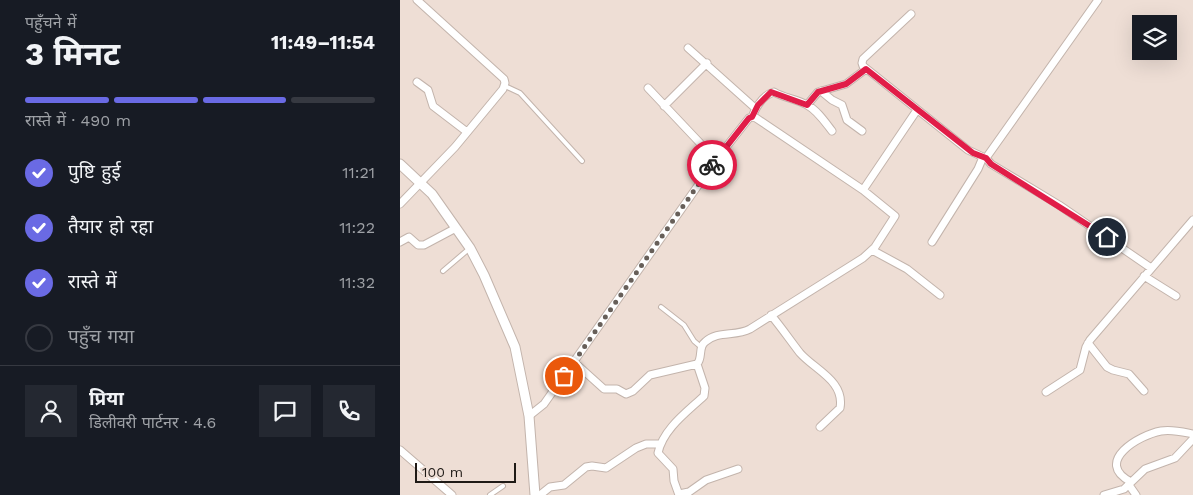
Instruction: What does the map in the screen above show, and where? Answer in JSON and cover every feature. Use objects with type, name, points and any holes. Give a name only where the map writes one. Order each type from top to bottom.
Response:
[{"type":"street","points":[[400,204],[468,132],[505,86],[504,79],[417,0]]},
{"type":"street","points":[[932,242],[984,158],[1098,0]]},
{"type":"street","points":[[911,14],[863,59],[862,63],[866,69],[968,150],[1059,205],[1151,268]]},
{"type":"street","points":[[688,48],[707,63],[755,108]]},
{"type":"street","points":[[664,106],[707,63]]},
{"type":"street","points":[[807,105],[815,94],[846,84],[866,69]]},
{"type":"street","points":[[418,82],[428,90],[433,106],[468,132]]},
{"type":"street","points":[[648,88],[716,160]]},
{"type":"street","points":[[821,91],[842,105],[847,120],[862,131]]},
{"type":"street","points":[[529,416],[544,404],[716,160],[749,118],[752,117],[755,108],[771,92],[807,105],[815,111],[832,131]]},
{"type":"street","points":[[863,190],[917,110]]},
{"type":"street","points":[[574,362],[604,389],[616,389],[626,394],[633,391],[650,375],[697,364],[701,357],[704,342],[716,335],[746,331],[803,297],[863,258],[872,250],[896,216],[863,190],[752,117]]},
{"type":"street","points":[[400,164],[432,194],[470,248],[484,275],[515,347],[529,416],[535,495]]},
{"type":"street","points":[[1046,392],[1080,370],[1088,343],[1193,220]]},
{"type":"street","points":[[400,242],[409,237],[418,245],[424,245],[456,228]]},
{"type":"street","points":[[872,250],[907,268],[940,296]]},
{"type":"street","points":[[1144,276],[1176,296]]},
{"type":"street","points":[[771,315],[801,353],[824,373],[838,391],[840,408],[820,427]]},
{"type":"street","points":[[1088,343],[1108,367],[1129,374],[1144,391]]},
{"type":"street","points":[[697,364],[705,388],[704,396],[666,434],[660,444],[659,456],[673,468],[674,481],[679,494],[689,492],[706,480],[738,469]]},
{"type":"street","points":[[1136,495],[1130,484],[1120,474],[1117,461],[1121,452],[1144,437],[1158,431],[1172,430],[1193,434]]},
{"type":"street","points":[[1104,495],[1120,491],[1145,469],[1175,458],[1193,439]]},
{"type":"street","points":[[540,495],[550,487],[564,485],[586,467],[606,468],[636,448],[646,444],[660,444]]},
{"type":"street","points":[[400,450],[452,495]]},
{"type":"lane","points":[[505,86],[520,93],[582,161]]},
{"type":"lane","points":[[443,271],[470,248]]},
{"type":"lane","points":[[661,307],[684,325],[694,341],[702,348]]},
{"type":"lane","points":[[490,495],[503,486]]},
{"type":"way so far","points":[[564,376],[712,165]]},
{"type":"route","points":[[712,165],[749,118],[752,117],[755,108],[771,92],[807,105],[818,92],[846,84],[866,69],[973,153],[986,158],[991,164],[1059,205],[1107,237]]}]
